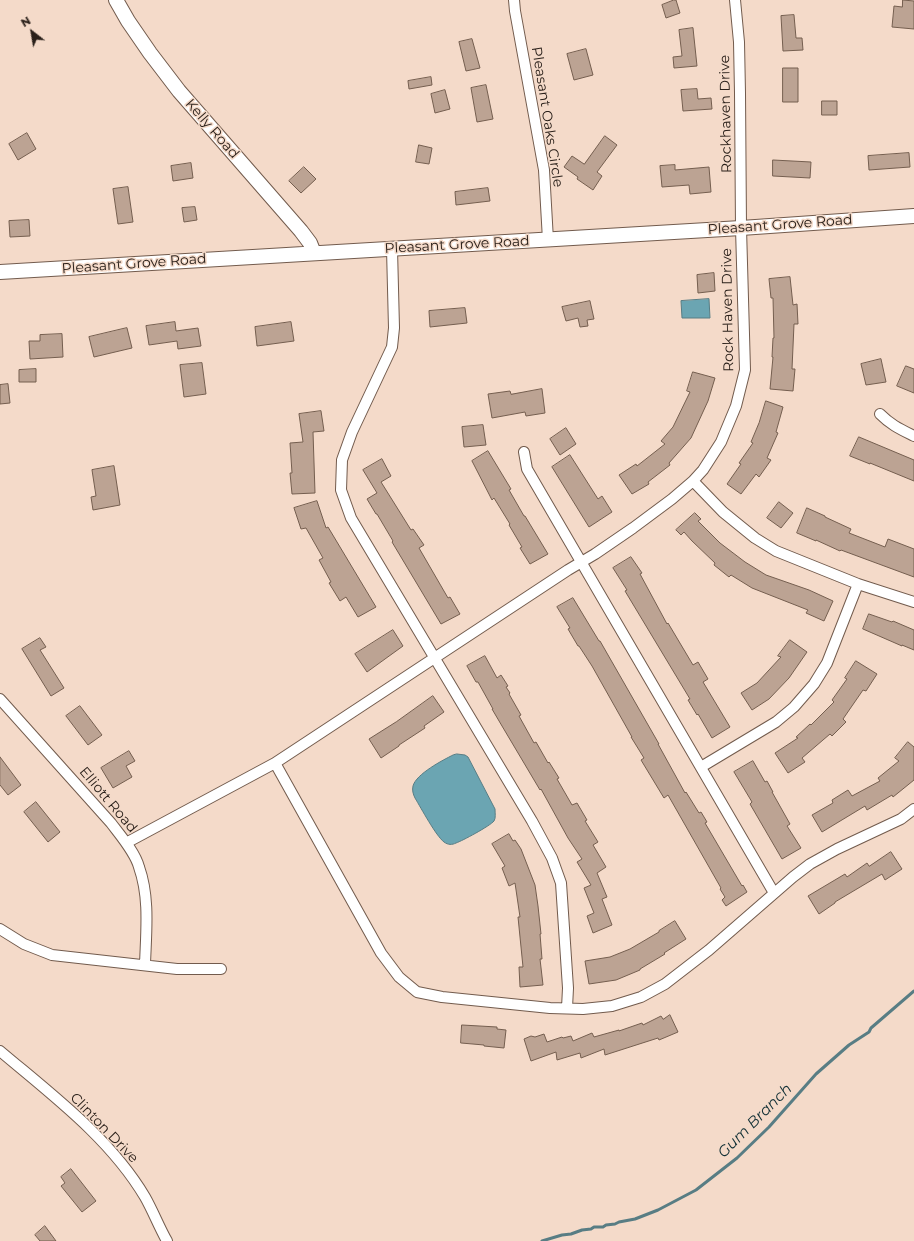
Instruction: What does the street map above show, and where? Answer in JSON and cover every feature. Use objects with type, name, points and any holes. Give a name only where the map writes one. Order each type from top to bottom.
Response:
[{"type":"street","name":"Kelly Road","points":[[116,0],[128,21],[150,53],[179,91],[301,231],[310,243],[314,253]]},
{"type":"street","name":"Pleasant Oaks Circle","points":[[514,0],[544,170],[548,240]]},
{"type":"street","name":"Rockhaven Drive","points":[[734,0],[739,42],[741,228]]},
{"type":"street","name":"Pleasant Grove Road","points":[[0,272],[548,240],[914,216]]},
{"type":"street","name":"Rock Haven Drive","points":[[126,843],[275,763],[580,562],[595,554],[633,528],[694,481],[702,472],[721,442],[736,406],[745,370],[741,228]]},
{"type":"street","points":[[392,249],[394,328],[392,347],[342,460],[341,490],[351,518],[531,819],[552,858],[561,883],[568,988],[567,1008]]},
{"type":"street","points":[[880,414],[896,428],[914,436]]},
{"type":"street","points":[[524,452],[526,468],[774,893]]},
{"type":"street","points":[[694,481],[723,512],[755,538],[776,551],[858,584],[914,602]]},
{"type":"street","points":[[701,767],[776,722],[794,707],[814,684],[827,663],[858,584]]},
{"type":"street","name":"Elliott Road","points":[[0,699],[111,823],[126,843],[139,866],[146,898],[146,965]]},
{"type":"street","points":[[275,763],[381,952],[399,977],[417,992],[442,997],[550,1008],[583,1009],[612,1006],[641,997],[665,984],[709,950],[774,893],[810,864],[837,849],[901,818],[914,809]]},
{"type":"street","points":[[1,930],[24,944],[52,955],[88,960],[177,968],[221,968]]},
{"type":"street","name":"Clinton Drive","points":[[0,1052],[66,1106],[113,1154],[145,1197],[167,1241]]},
{"type":"water","points":[[709,299],[710,318],[682,318],[681,301]]},
{"type":"water","points":[[457,754],[468,757],[495,809],[495,817],[494,821],[482,830],[459,842],[447,844],[441,839],[433,828],[415,798],[413,788],[415,781],[424,772],[443,760]]},
{"type":"building","points":[[676,0],[680,13],[666,18],[662,5]]},
{"type":"building","points":[[903,0],[914,1],[914,29],[892,27],[894,6],[902,7]]},
{"type":"building","points":[[794,15],[796,38],[802,38],[803,50],[783,51],[781,16]]},
{"type":"building","points":[[693,28],[697,66],[674,68],[673,57],[682,56],[679,30]]},
{"type":"building","points":[[472,39],[480,68],[466,71],[459,42]]},
{"type":"building","points":[[586,49],[593,75],[574,80],[567,54]]},
{"type":"building","points":[[783,68],[798,68],[798,102],[783,102]]},
{"type":"building","points":[[431,77],[432,85],[409,89],[408,81]]},
{"type":"building","points":[[486,85],[493,119],[477,122],[471,88]]},
{"type":"building","points":[[697,89],[698,99],[711,98],[712,109],[683,111],[681,90]]},
{"type":"building","points":[[445,90],[450,109],[435,113],[431,94]]},
{"type":"building","points":[[822,101],[837,101],[837,115],[822,115]]},
{"type":"building","points":[[27,133],[36,149],[18,160],[9,144]]},
{"type":"building","points":[[605,136],[617,145],[597,172],[602,176],[593,190],[577,179],[578,177],[564,167],[572,156],[584,164]]},
{"type":"building","points":[[419,145],[432,148],[429,164],[416,162]]},
{"type":"building","points":[[909,153],[910,167],[869,170],[868,156]]},
{"type":"building","points":[[773,160],[811,162],[810,178],[773,176]]},
{"type":"building","points":[[191,163],[193,178],[173,181],[171,166]]},
{"type":"building","points":[[675,165],[675,170],[709,167],[711,192],[690,194],[689,185],[662,187],[660,166]]},
{"type":"building","points":[[304,167],[316,179],[301,193],[289,181]]},
{"type":"building","points":[[128,187],[133,222],[118,224],[113,189]]},
{"type":"building","points":[[488,188],[490,201],[456,205],[455,192]]},
{"type":"building","points":[[195,207],[197,220],[184,222],[182,208]]},
{"type":"building","points":[[29,220],[30,236],[10,237],[9,221]]},
{"type":"building","points":[[714,273],[715,291],[698,293],[697,275]]},
{"type":"building","points":[[790,277],[793,305],[797,304],[798,324],[794,324],[792,369],[795,369],[793,391],[770,389],[774,338],[773,298],[771,298],[769,279]]},
{"type":"building","points":[[590,301],[594,319],[587,320],[588,326],[580,327],[578,318],[566,321],[562,307]]},
{"type":"building","points":[[465,308],[467,323],[430,327],[429,311]]},
{"type":"building","points":[[175,322],[176,331],[198,328],[201,346],[178,349],[177,341],[149,345],[146,326]]},
{"type":"building","points":[[291,322],[294,341],[257,346],[255,327]]},
{"type":"building","points":[[127,328],[132,348],[94,357],[89,337]]},
{"type":"building","points":[[62,334],[63,357],[30,359],[29,341],[40,341],[40,335]]},
{"type":"building","points":[[881,359],[886,382],[866,385],[861,364]]},
{"type":"building","points":[[202,363],[206,394],[184,397],[180,365]]},
{"type":"building","points":[[906,366],[914,369],[914,393],[897,386]]},
{"type":"building","points":[[36,369],[36,382],[19,382],[19,370]]},
{"type":"building","points":[[693,372],[715,378],[708,401],[691,438],[669,463],[670,465],[648,482],[649,484],[632,494],[619,475],[636,464],[637,466],[665,444],[661,441],[673,427],[690,392],[687,391]]},
{"type":"building","points":[[8,384],[10,403],[0,404],[0,385]]},
{"type":"building","points":[[542,389],[545,413],[526,416],[525,412],[492,418],[488,394],[510,391],[511,394]]},
{"type":"building","points":[[766,401],[783,407],[776,432],[778,433],[767,458],[771,460],[759,477],[756,474],[741,494],[727,484],[753,443],[751,442]]},
{"type":"building","points":[[321,411],[324,431],[313,432],[315,493],[292,494],[290,443],[303,442],[299,414]]},
{"type":"building","points":[[483,425],[486,445],[464,447],[462,427]]},
{"type":"building","points":[[566,428],[576,444],[560,455],[550,439]]},
{"type":"building","points":[[859,437],[914,460],[914,481],[850,456]]},
{"type":"building","points":[[488,451],[511,489],[509,490],[524,516],[548,554],[530,564],[520,548],[522,547],[509,525],[510,524],[494,498],[492,500],[472,461]]},
{"type":"building","points":[[570,455],[598,499],[602,496],[612,512],[589,527],[552,467]]},
{"type":"building","points":[[382,459],[391,476],[381,482],[411,530],[413,529],[424,545],[419,548],[448,598],[450,597],[460,614],[441,624],[367,499],[377,493],[363,470]]},
{"type":"building","points":[[114,466],[120,505],[93,510],[91,497],[96,496],[92,470]]},
{"type":"building","points":[[317,501],[326,528],[328,527],[376,607],[358,617],[346,597],[340,601],[329,583],[331,582],[319,560],[323,558],[306,528],[301,529],[294,508]]},
{"type":"building","points":[[779,502],[793,513],[781,528],[767,518]]},
{"type":"building","points":[[807,508],[851,529],[849,533],[885,547],[888,539],[914,549],[914,577],[841,550],[840,551],[797,533]]},
{"type":"building","points":[[695,513],[701,519],[698,521],[720,543],[745,562],[766,575],[809,590],[833,601],[824,621],[806,613],[808,610],[752,588],[731,575],[729,577],[714,565],[715,563],[684,532],[681,535],[676,530]]},
{"type":"building","points":[[631,557],[642,573],[640,574],[667,624],[668,623],[693,665],[698,662],[708,679],[703,682],[730,727],[712,738],[688,700],[690,699],[625,591],[627,590],[613,568]]},
{"type":"building","points":[[573,598],[600,641],[659,744],[685,793],[686,792],[699,813],[701,812],[707,822],[705,823],[747,892],[726,906],[722,900],[725,897],[720,889],[721,888],[668,795],[664,798],[641,760],[644,758],[592,666],[568,629],[570,628],[557,607]]},
{"type":"building","points":[[869,614],[892,622],[893,621],[914,630],[914,650],[863,629]]},
{"type":"building","points":[[393,630],[403,646],[367,672],[355,654]]},
{"type":"building","points":[[40,638],[46,647],[40,650],[64,688],[51,696],[22,649]]},
{"type":"building","points":[[790,640],[807,652],[789,678],[769,699],[752,710],[741,693],[757,683],[781,657],[778,656]]},
{"type":"building","points":[[485,656],[497,678],[501,675],[508,686],[506,687],[510,693],[509,694],[521,715],[519,716],[534,743],[536,742],[559,778],[557,779],[572,805],[577,803],[587,820],[585,821],[598,842],[593,845],[606,867],[597,873],[607,897],[602,899],[612,925],[593,933],[587,916],[594,913],[584,888],[591,885],[577,862],[582,859],[568,838],[541,789],[540,790],[492,709],[478,682],[476,682],[467,666]]},
{"type":"building","points":[[856,661],[877,674],[866,691],[863,690],[843,719],[846,722],[832,736],[830,734],[802,758],[805,762],[788,773],[775,753],[798,738],[796,737],[810,724],[811,725],[834,702],[832,700],[847,679],[845,678]]},
{"type":"building","points":[[433,696],[444,712],[424,726],[425,728],[381,758],[369,739]]},
{"type":"building","points":[[80,706],[102,735],[88,745],[66,716]]},
{"type":"building","points":[[908,742],[914,747],[914,780],[893,797],[892,795],[867,810],[865,806],[822,832],[812,815],[833,803],[832,800],[848,790],[852,796],[880,781],[878,778],[899,761],[895,758]]},
{"type":"building","points":[[129,751],[135,761],[126,766],[132,777],[113,788],[101,768]]},
{"type":"building","points":[[0,757],[21,785],[8,795],[0,785]]},
{"type":"building","points":[[753,761],[765,782],[767,781],[790,824],[787,826],[801,848],[782,859],[750,804],[752,802],[734,772]]},
{"type":"building","points":[[36,802],[60,832],[48,842],[24,812]]},
{"type":"building","points":[[509,834],[513,841],[515,840],[521,849],[535,885],[541,934],[542,959],[540,959],[543,985],[520,987],[519,967],[523,967],[518,917],[520,917],[515,883],[509,886],[502,868],[505,866],[492,844]]},
{"type":"building","points":[[891,852],[902,869],[885,880],[882,874],[835,902],[819,914],[808,896],[845,874],[847,877],[867,863],[869,866]]},
{"type":"building","points":[[675,921],[686,939],[640,970],[616,980],[589,984],[585,961],[610,957],[630,949]]},
{"type":"building","points":[[670,1015],[678,1032],[659,1040],[658,1038],[605,1055],[604,1049],[581,1058],[580,1053],[557,1060],[556,1052],[531,1061],[524,1039],[531,1036],[535,1037],[544,1034],[547,1042],[562,1037],[571,1036],[573,1041],[592,1033],[594,1037],[619,1031],[642,1023],[643,1025],[661,1016],[663,1019]]},
{"type":"building","points":[[462,1025],[497,1027],[497,1029],[506,1030],[504,1048],[461,1043]]},
{"type":"building","points":[[71,1169],[96,1201],[82,1212],[61,1186],[65,1183],[61,1177]]},
{"type":"building","points":[[45,1226],[56,1241],[40,1241],[35,1235]]},
{"type":"waterway","name":"Gum Branch","points":[[542,1241],[594,1227],[603,1227],[606,1225],[635,1219],[658,1210],[696,1190],[737,1158],[769,1127],[816,1074],[849,1045],[869,1032],[871,1028],[914,991]]}]
